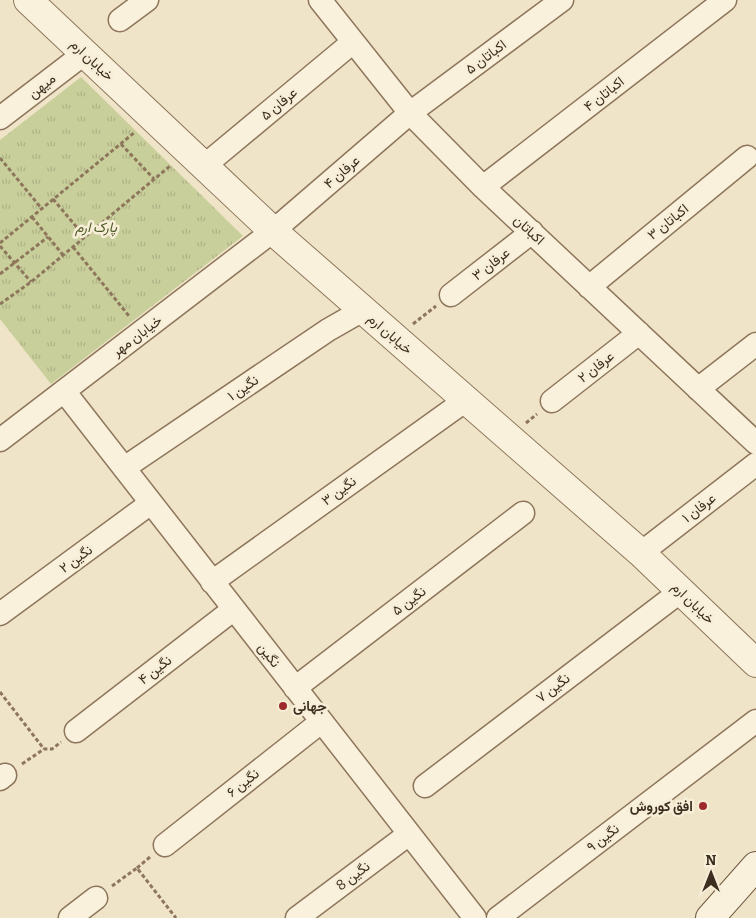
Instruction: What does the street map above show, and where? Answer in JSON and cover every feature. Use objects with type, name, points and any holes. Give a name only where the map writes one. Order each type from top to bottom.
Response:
[{"type":"street","name":"خیابان ارم","points":[[28,0],[273,232],[641,553],[756,663]]},
{"type":"street","points":[[120,20],[147,0]]},
{"type":"street","name":"اکباتان","points":[[320,0],[410,114],[483,187],[756,443]]},
{"type":"street","name":"اکباتان ۵","points":[[410,114],[562,0]]},
{"type":"street","name":"اکباتان ۴","points":[[483,187],[725,0]]},
{"type":"street","name":"عرفان ۵","points":[[196,158],[353,42]]},
{"type":"street","name":"میهن","points":[[0,118],[84,53]]},
{"type":"street","name":"عرفان ۴","points":[[273,232],[410,114]]},
{"type":"street","name":"اکباتان ۳","points":[[590,287],[747,157]]},
{"type":"street","name":"خیابان مهر","points":[[0,440],[273,232]]},
{"type":"street","name":"عرفان ۳","points":[[451,295],[532,232]]},
{"type":"street","name":"نگین ۱","points":[[124,468],[328,330],[363,310]]},
{"type":"street","name":"عرفان ۲","points":[[552,401],[639,333]]},
{"type":"street","points":[[698,389],[756,344]]},
{"type":"street","name":"نگین","points":[[64,391],[475,918]]},
{"type":"street","name":"نگین ۳","points":[[212,582],[466,400]]},
{"type":"street","name":"عرفان ۱","points":[[641,553],[756,464]]},
{"type":"street","name":"نگین ۲","points":[[0,614],[151,503]]},
{"type":"street","name":"نگین ۵","points":[[295,688],[523,514]]},
{"type":"street","name":"نگین ۷","points":[[425,786],[681,591]]},
{"type":"street","name":"نگین ۴","points":[[76,731],[234,609]]},
{"type":"street","name":"نگین ۹","points":[[498,918],[756,721]]},
{"type":"street","name":"نگین ۶","points":[[165,845],[322,722]]},
{"type":"street","name":"نگین 8","points":[[297,918],[409,834]]},
{"type":"street","points":[[710,918],[756,866]]},
{"type":"street","points":[[70,918],[96,898]]},
{"type":"path","points":[[31,282],[0,244],[153,118]]},
{"type":"path","points":[[121,144],[154,179]]},
{"type":"path","points":[[0,158],[42,209]]},
{"type":"path","points":[[0,304],[31,282],[154,179],[196,158]]},
{"type":"path","points":[[53,200],[85,236]]},
{"type":"path","points":[[32,217],[63,255]]},
{"type":"path","points":[[0,274],[48,236]]},
{"type":"path","points":[[73,247],[142,332]]},
{"type":"path","points":[[394,337],[451,295]]},
{"type":"path","points":[[509,437],[552,401]]},
{"type":"path","points":[[0,692],[44,749]]},
{"type":"path","points":[[3,777],[44,749],[52,749],[76,731]]},
{"type":"path","points":[[96,898],[137,868],[176,918]]},
{"type":"green space","name":"پارک ارم","points":[[81,77],[243,236],[51,384],[0,319],[0,140]]},
{"type":"place","name":"جهانی","points":[[283,706]]},
{"type":"place","name":"افق کوروش","points":[[703,806]]}]
